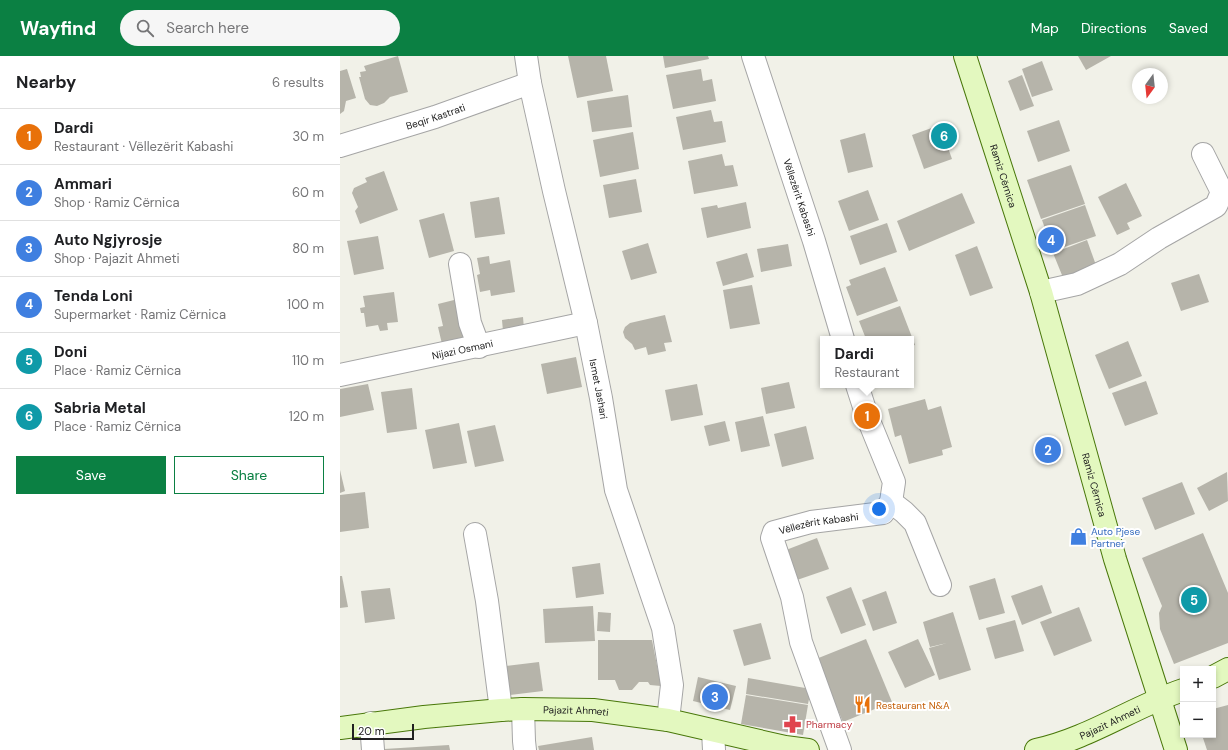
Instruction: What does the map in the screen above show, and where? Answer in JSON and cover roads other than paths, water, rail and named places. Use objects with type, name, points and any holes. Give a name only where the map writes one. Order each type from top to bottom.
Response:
[{"type":"street","name":"Ismet Jashari","points":[[526,56],[530,83],[586,324],[601,398],[616,490],[664,628],[672,685],[668,720]]},
{"type":"street","name":"Vëllezërit Kabashi","points":[[753,56],[814,241],[842,336]]},
{"type":"street","name":"Ramiz Cërnica","points":[[970,57],[1041,292],[1115,559],[1176,750]]},
{"type":"street","name":"Beqir Kastrati","points":[[340,146],[435,117],[530,83]]},
{"type":"street","points":[[1041,292],[1077,284],[1120,264],[1159,238],[1216,206],[1222,192],[1203,154]]},
{"type":"street","points":[[460,264],[470,323],[479,346]]},
{"type":"street","name":"Nijazi Osmani","points":[[340,375],[586,324]]},
{"type":"street","points":[[858,388],[867,416],[894,482],[891,502],[915,523],[940,585]]},
{"type":"street","name":"Vëllezërit Kabashi","points":[[840,750],[801,642],[792,597],[772,538],[774,532],[812,522],[883,513],[891,502]]},
{"type":"street","points":[[475,534],[487,601],[500,710]]},
{"type":"street","points":[[1216,676],[1228,670]]},
{"type":"street","name":"Pajazit Ahmeti","points":[[1036,750],[1055,746],[1134,712],[1159,698],[1180,691]]},
{"type":"street","points":[[523,709],[525,750]]},
{"type":"street","name":"Pajazit Ahmeti","points":[[340,728],[424,717],[500,710],[593,710],[668,720],[714,740],[808,750]]},
{"type":"street","points":[[371,723],[373,750]]},
{"type":"place","name":"Sabria Metal","points":[[944,136]]},
{"type":"place","name":"Tenda Loni","points":[[1051,240]]},
{"type":"place","name":"Dardi","points":[[867,416]]},
{"type":"place","name":"Ammari","points":[[1048,450]]},
{"type":"place","name":"Auto Pjese Partner","points":[[1078,537]]},
{"type":"place","name":"Doni","points":[[1194,600]]},
{"type":"place","name":"Auto Ngjyrosje","points":[[715,697]]},
{"type":"place","name":"Restaurant N&A","points":[[863,705]]},
{"type":"place","name":"Pharmacy","points":[[793,724]]}]
